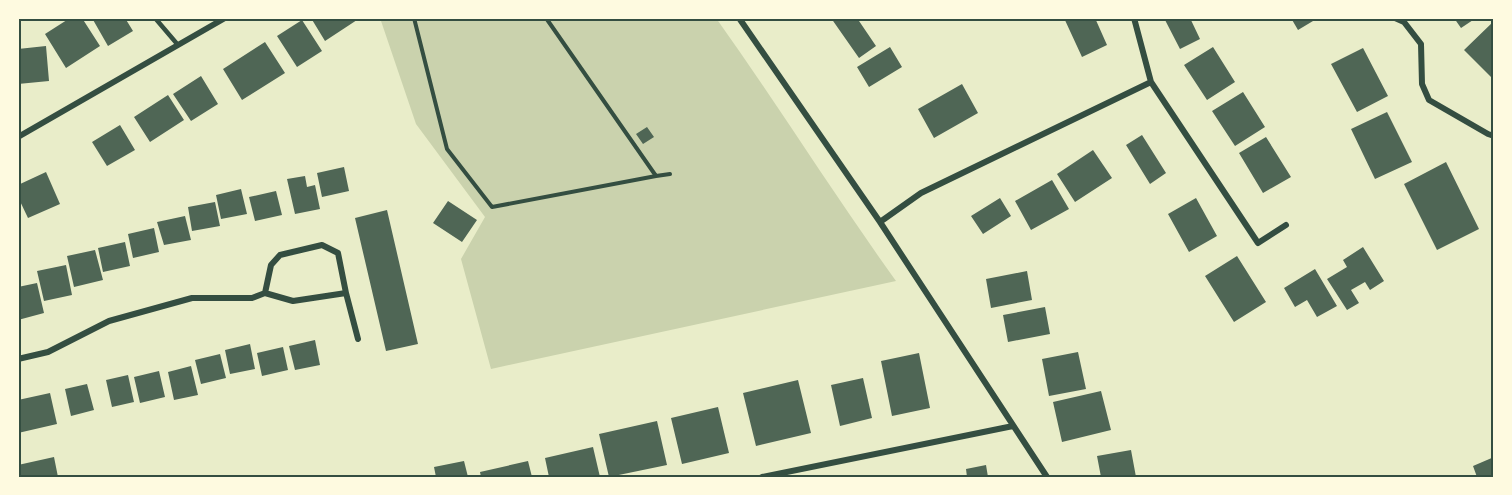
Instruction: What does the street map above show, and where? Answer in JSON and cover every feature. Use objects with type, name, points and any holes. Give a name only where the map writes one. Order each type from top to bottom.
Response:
[{"type":"street","points":[[18,137],[225,18]]},
{"type":"street","points":[[739,18],[880,222],[1047,477]]},
{"type":"street","points":[[1134,18],[1151,82],[1258,243],[1286,225]]},
{"type":"street","points":[[1395,18],[1404,22],[1421,44],[1422,84],[1429,100],[1494,136]]},
{"type":"street","points":[[880,222],[921,193],[1151,82]]},
{"type":"street","points":[[265,293],[271,265],[280,255],[321,245],[338,253],[358,339]]},
{"type":"street","points":[[18,359],[48,352],[110,321],[192,297],[252,298],[265,293],[293,301],[346,293]]},
{"type":"street","points":[[762,477],[1013,426]]},
{"type":"lane","points":[[155,18],[178,45]]},
{"type":"path","points":[[414,18],[447,149],[492,207],[670,174]]},
{"type":"path","points":[[546,18],[656,176]]},
{"type":"green space","points":[[380,18],[716,18],[896,281],[491,369],[461,259],[485,217],[416,124]]},
{"type":"building","points":[[70,18],[82,18],[100,46],[66,68],[45,34]]},
{"type":"building","points":[[92,18],[125,18],[133,31],[108,46]]},
{"type":"building","points":[[311,18],[360,18],[325,41]]},
{"type":"building","points":[[831,18],[857,18],[876,46],[859,58]]},
{"type":"building","points":[[1064,18],[1095,18],[1107,45],[1082,57]]},
{"type":"building","points":[[1164,18],[1190,18],[1200,39],[1180,49]]},
{"type":"building","points":[[1291,18],[1318,18],[1298,30]]},
{"type":"building","points":[[1454,18],[1476,18],[1461,28]]},
{"type":"building","points":[[302,20],[322,51],[297,67],[277,36]]},
{"type":"building","points":[[1494,21],[1494,80],[1464,50]]},
{"type":"building","points":[[265,42],[285,73],[242,100],[223,69]]},
{"type":"building","points":[[46,46],[49,81],[18,84],[18,49]]},
{"type":"building","points":[[890,47],[902,67],[869,87],[857,67]]},
{"type":"building","points":[[1213,47],[1235,82],[1207,100],[1184,65]]},
{"type":"building","points":[[1363,48],[1388,96],[1357,112],[1331,64]]},
{"type":"building","points":[[201,76],[218,104],[191,121],[173,94]]},
{"type":"building","points":[[962,84],[978,113],[934,138],[918,109]]},
{"type":"building","points":[[1243,92],[1265,127],[1235,146],[1212,111]]},
{"type":"building","points":[[168,95],[184,120],[150,142],[134,117]]},
{"type":"building","points":[[1387,112],[1412,162],[1375,179],[1351,129]]},
{"type":"building","points":[[120,125],[135,150],[107,166],[92,142]]},
{"type":"building","points":[[647,127],[654,137],[643,144],[636,134]]},
{"type":"building","points":[[1142,135],[1166,173],[1150,184],[1126,145]]},
{"type":"building","points":[[1266,137],[1291,177],[1263,193],[1239,153]]},
{"type":"building","points":[[1093,150],[1112,178],[1075,202],[1057,174]]},
{"type":"building","points":[[1446,162],[1479,229],[1437,250],[1404,184]]},
{"type":"building","points":[[344,167],[349,191],[322,197],[317,173]]},
{"type":"building","points":[[46,172],[60,204],[28,218],[18,197],[18,185]]},
{"type":"building","points":[[305,176],[307,187],[315,185],[320,209],[295,214],[287,179]]},
{"type":"building","points":[[1052,180],[1069,209],[1031,230],[1015,201]]},
{"type":"building","points":[[241,189],[247,214],[221,219],[216,195]]},
{"type":"building","points":[[276,191],[282,215],[255,221],[249,197]]},
{"type":"building","points":[[1000,198],[1011,216],[983,234],[971,216]]},
{"type":"building","points":[[1196,198],[1217,236],[1189,252],[1168,214]]},
{"type":"building","points":[[448,201],[477,220],[462,242],[433,223]]},
{"type":"building","points":[[215,202],[220,226],[192,231],[188,207]]},
{"type":"building","points":[[387,210],[418,344],[386,351],[355,218]]},
{"type":"building","points":[[185,216],[191,240],[164,245],[157,222]]},
{"type":"building","points":[[154,228],[159,252],[133,258],[128,234]]},
{"type":"building","points":[[125,242],[130,266],[103,272],[98,248]]},
{"type":"building","points":[[1363,247],[1384,281],[1370,290],[1365,282],[1351,290],[1359,303],[1347,310],[1327,279],[1347,267],[1343,260]]},
{"type":"building","points":[[95,250],[103,280],[74,287],[67,256]]},
{"type":"building","points":[[1237,256],[1266,302],[1234,322],[1205,276]]},
{"type":"building","points":[[66,265],[72,295],[44,301],[37,271]]},
{"type":"building","points":[[1315,269],[1337,306],[1317,317],[1307,300],[1295,307],[1284,288]]},
{"type":"building","points":[[1027,271],[1032,300],[991,308],[986,279]]},
{"type":"building","points":[[37,283],[44,313],[18,320],[18,287]]},
{"type":"building","points":[[1045,307],[1050,334],[1008,342],[1003,315]]},
{"type":"building","points":[[315,340],[320,365],[295,370],[289,346]]},
{"type":"building","points":[[250,344],[255,369],[230,374],[225,350]]},
{"type":"building","points":[[283,347],[288,370],[262,376],[257,353]]},
{"type":"building","points":[[1078,352],[1086,389],[1049,396],[1042,359]]},
{"type":"building","points":[[919,353],[930,408],[892,416],[881,361]]},
{"type":"building","points":[[220,354],[226,378],[201,384],[195,360]]},
{"type":"building","points":[[191,366],[198,395],[174,400],[168,372]]},
{"type":"building","points":[[159,371],[165,397],[140,403],[134,377]]},
{"type":"building","points":[[128,375],[134,402],[112,407],[106,380]]},
{"type":"building","points":[[863,378],[872,418],[840,426],[831,385]]},
{"type":"building","points":[[798,380],[811,433],[756,446],[743,393]]},
{"type":"building","points":[[87,384],[94,410],[71,416],[65,389]]},
{"type":"building","points":[[1101,391],[1111,430],[1062,442],[1053,402]]},
{"type":"building","points":[[50,393],[57,424],[18,433],[18,400]]},
{"type":"building","points":[[718,407],[729,453],[682,464],[671,418]]},
{"type":"building","points":[[657,421],[667,465],[609,477],[599,434]]},
{"type":"building","points":[[593,447],[600,477],[549,477],[545,458]]},
{"type":"building","points":[[1131,450],[1136,477],[1101,477],[1097,456]]},
{"type":"building","points":[[54,457],[58,477],[18,477],[18,465]]},
{"type":"building","points":[[1494,457],[1494,477],[1477,477],[1473,466]]},
{"type":"building","points":[[464,461],[468,477],[436,477],[434,467]]},
{"type":"building","points":[[528,461],[532,477],[481,477],[480,472]]},
{"type":"building","points":[[986,465],[988,477],[967,477],[966,469]]}]
